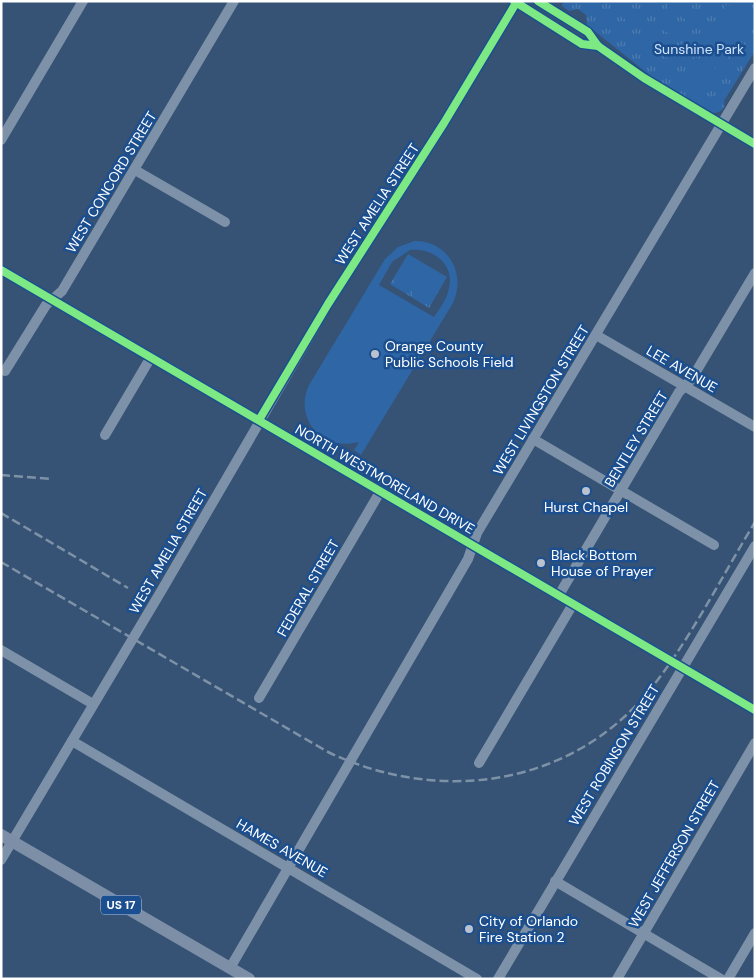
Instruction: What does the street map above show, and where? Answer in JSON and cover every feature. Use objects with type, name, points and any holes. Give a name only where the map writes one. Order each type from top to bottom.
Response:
[{"type":"main road","name":"US 17","points":[[7,838],[249,979]]},
{"type":"street","points":[[1,140],[83,1]]},
{"type":"street","name":"WEST CONCORD STREET","points":[[5,371],[46,305],[62,291],[234,1]]},
{"type":"street","points":[[538,1],[588,32],[598,46],[644,78],[755,144]]},
{"type":"street","points":[[516,2],[582,44],[598,46]]},
{"type":"street","name":"WEST AMELIA STREET","points":[[1,860],[7,838],[72,741],[328,304],[441,128],[516,2]]},
{"type":"street","name":"WEST LIVINGSTON STREET","points":[[288,868],[468,559],[478,533],[755,68]]},
{"type":"street","points":[[135,170],[226,222]]},
{"type":"street","name":"NORTH WESTMORELAND DRIVE","points":[[1,270],[755,710]]},
{"type":"street","name":"BENTLEY STREET","points":[[559,595],[679,392],[691,380],[755,273]]},
{"type":"street","name":"LEE AVENUE","points":[[596,335],[755,427]]},
{"type":"street","points":[[104,435],[152,357]]},
{"type":"street","points":[[533,439],[714,544]]},
{"type":"street","name":"FEDERAL STREET","points":[[259,698],[380,492]]},
{"type":"street","name":"WEST ROBINSON STREET","points":[[498,979],[755,546]]},
{"type":"street","points":[[479,763],[573,604]]},
{"type":"street","points":[[1,650],[93,704]]},
{"type":"street","name":"HAMES AVENUE","points":[[72,741],[478,979]]},
{"type":"street","name":"WEST JEFFERSON STREET","points":[[617,979],[755,743]]},
{"type":"street","points":[[230,968],[288,868]]},
{"type":"street","points":[[555,881],[721,979]]},
{"type":"street","points":[[728,979],[755,933]]},
{"type":"green space","name":"Sunshine Park","points":[[563,1],[755,1],[755,51],[724,101],[723,108],[713,113],[652,77],[587,25],[586,15],[578,9],[569,11],[562,6]]},
{"type":"green space","points":[[615,1],[621,1],[641,13],[635,25],[610,10]]},
{"type":"green space","points":[[671,1],[681,1],[698,12],[692,23],[667,8]]},
{"type":"green space","points":[[727,4],[751,18],[745,30],[720,15]]},
{"type":"green space","points":[[663,15],[688,29],[681,41],[657,26]]},
{"type":"green space","points":[[716,22],[741,36],[734,48],[709,33]]},
{"type":"green space","points":[[652,34],[677,48],[670,60],[645,45]]},
{"type":"green space","points":[[707,37],[731,52],[725,63],[700,49]]},
{"type":"green space","points":[[695,57],[720,71],[713,83],[689,68]]},
{"type":"green space","points":[[686,72],[711,86],[704,98],[679,83]]},
{"type":"green space","name":"Orange County Public Schools Field","points":[[414,241],[426,242],[445,252],[456,270],[457,292],[453,303],[361,455],[354,450],[359,442],[346,444],[334,442],[314,430],[308,421],[305,410],[305,398],[309,385],[385,259],[398,247]],"holes":[[[410,250],[434,254],[449,272],[448,292],[434,317],[379,285],[392,262]]]},
{"type":"green space","points":[[408,254],[447,277],[429,308],[390,284]]},
{"type":"green space","points":[[409,257],[425,267],[409,294],[393,284]]},
{"type":"green space","points":[[428,268],[444,278],[428,305],[412,295]]},
{"type":"railway","points":[[1,475],[52,479]]},
{"type":"railway","points":[[1,513],[128,588]]},
{"type":"railway","points":[[1,562],[328,752],[370,768],[413,778],[456,781],[499,778],[540,767],[580,749],[616,724],[648,692],[677,653],[755,522]]},
{"type":"cycle path","points":[[514,1],[582,44],[598,46]]},
{"type":"cycle path","points":[[538,1],[588,32],[598,46],[644,78],[755,144]]},
{"type":"cycle path","points":[[259,420],[328,304],[444,123],[516,3]]},
{"type":"cycle path","points":[[1,270],[755,710]]},
{"type":"place","name":"Orange County Public Schools Field","points":[[375,354]]},
{"type":"place","name":"Hurst Chapel","points":[[586,491]]},
{"type":"place","name":"Black Bottom House of Prayer","points":[[541,563]]},
{"type":"place","name":"City of Orlando Fire Station 2","points":[[469,929]]}]
